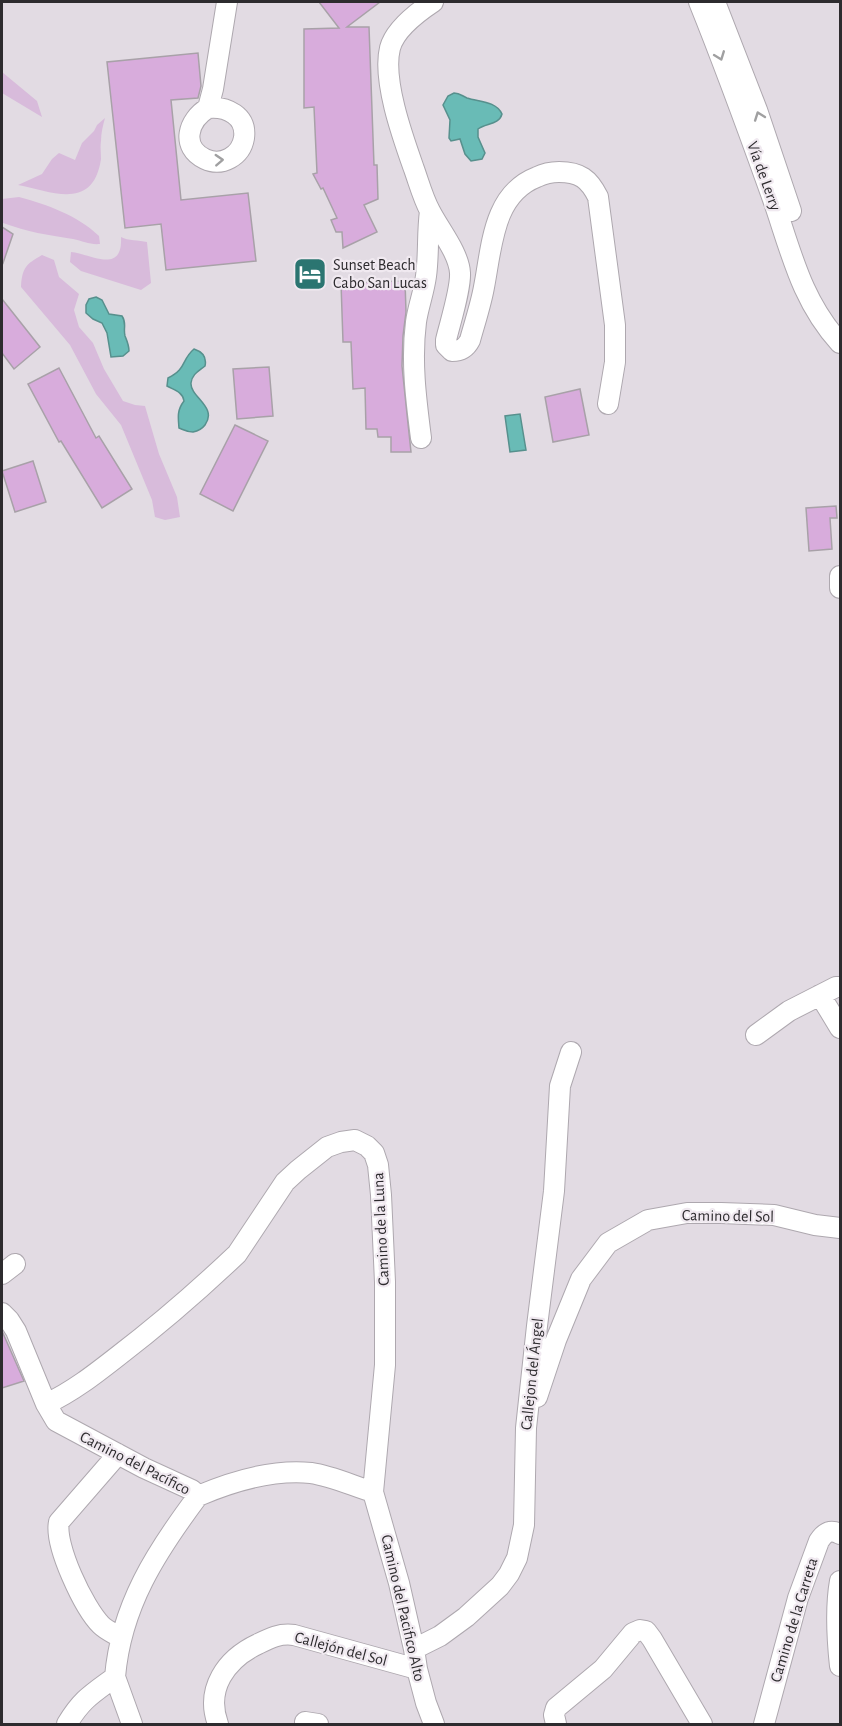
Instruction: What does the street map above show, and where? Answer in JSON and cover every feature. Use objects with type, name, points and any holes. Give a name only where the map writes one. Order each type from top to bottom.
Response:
[{"type":"street","points":[[208,108],[227,2]]},
{"type":"street","points":[[433,2],[398,32],[390,47],[389,64],[398,123],[430,211],[457,259],[460,272],[459,286],[446,340],[449,350],[465,348],[470,340],[484,289],[490,250],[500,212],[509,196],[525,181],[543,174],[557,172],[577,174],[593,186],[598,197],[615,325],[615,362],[608,404]]},
{"type":"street","name":"Vía de Lerry","points":[[699,2],[802,284],[818,315],[840,343]]},
{"type":"street","name":"Vía de Lerry","points":[[715,2],[765,132],[810,270],[825,304],[840,326]]},
{"type":"street","points":[[422,438],[414,387],[414,354],[416,322],[426,277],[430,211]]},
{"type":"street","points":[[840,576],[840,588]]},
{"type":"street","points":[[756,1035],[789,1011],[840,987]]},
{"type":"street","points":[[820,995],[840,1028]]},
{"type":"street","name":"Callejon del Ángel","points":[[414,1649],[440,1636],[466,1617],[500,1586],[517,1558],[524,1525],[526,1428],[554,1191],[560,1086],[571,1052]]},
{"type":"street","name":"Camino de la Luna","points":[[46,1404],[78,1386],[140,1339],[237,1254],[270,1202],[285,1182],[298,1170],[327,1148],[341,1142],[355,1140],[367,1146],[374,1153],[378,1166],[381,1195],[385,1282],[385,1365],[373,1492]]},
{"type":"street","name":"Camino del Sol","points":[[526,1428],[556,1340],[581,1279],[608,1244],[648,1220],[687,1213],[774,1215],[815,1225],[840,1228]]},
{"type":"street","name":"Camino del Pacífico","points":[[2,1312],[16,1331],[46,1404],[56,1421],[192,1490],[198,1496],[220,1486],[245,1479],[298,1473],[313,1473],[373,1492]]},
{"type":"street","points":[[118,1454],[59,1522],[57,1530],[72,1576],[91,1612],[105,1628],[120,1637]]},
{"type":"street","name":"Camino del Pacifico Alto","points":[[373,1492],[399,1583],[426,1704],[434,1725]]},
{"type":"street","points":[[132,1725],[115,1677],[120,1637],[147,1571],[171,1531],[198,1496]]},
{"type":"street","name":"Camino de la Carreta","points":[[764,1725],[798,1598],[819,1541],[825,1533],[833,1530],[840,1533]]},
{"type":"street","points":[[840,1581],[838,1595],[840,1666]]},
{"type":"street","points":[[556,1725],[554,1715],[556,1708],[603,1669],[629,1636],[640,1630],[645,1631],[652,1639],[702,1725]]},
{"type":"street","name":"Callejón del Sol","points":[[218,1725],[213,1703],[224,1671],[250,1648],[272,1637],[284,1634],[294,1635],[417,1669]]},
{"type":"street","points":[[67,1725],[86,1698],[115,1677]]},
{"type":"shaded area","points":[[2,72],[37,101],[42,117],[2,93]]},
{"type":"shaded area","points":[[454,93],[491,104],[502,114],[495,122],[478,129],[478,137],[485,153],[482,159],[471,161],[465,154],[460,139],[451,141],[449,138],[450,120],[443,105],[448,96]]},
{"type":"shaded area","points":[[105,118],[101,135],[101,159],[97,175],[90,186],[80,192],[58,194],[18,185],[42,174],[59,153],[75,160],[82,143]]},
{"type":"shaded area","points":[[19,197],[51,207],[81,222],[99,236],[100,244],[38,233],[3,223],[2,199]]},
{"type":"shaded area","points":[[121,237],[147,242],[151,283],[141,290],[81,271],[70,262],[71,252],[104,260],[111,259],[117,256]]},
{"type":"shaded area","points":[[42,255],[54,260],[59,277],[79,294],[74,310],[79,327],[93,343],[104,369],[123,401],[145,406],[159,454],[177,497],[180,517],[165,520],[155,517],[152,500],[121,425],[96,394],[70,345],[21,287],[22,275],[26,267]]},
{"type":"shaded area","points":[[96,297],[102,300],[109,314],[122,316],[129,351],[123,356],[111,357],[107,333],[102,323],[86,313],[89,299]]},
{"type":"shaded area","points":[[194,349],[204,355],[205,366],[193,377],[192,388],[206,407],[208,419],[203,428],[193,432],[179,428],[178,414],[184,401],[182,395],[167,386],[168,378],[181,368]]},
{"type":"shaded area","points":[[520,414],[526,450],[510,452],[505,416]]},
{"type":"building","points":[[319,2],[380,2],[347,27],[369,27],[374,165],[377,165],[378,199],[364,205],[377,232],[343,248],[342,232],[336,232],[331,220],[337,218],[323,188],[321,189],[313,174],[317,173],[314,107],[304,108],[304,29],[339,28]]},
{"type":"building","points":[[198,53],[201,86],[198,98],[171,100],[181,200],[248,193],[256,261],[166,270],[161,224],[125,228],[107,62]]},
{"type":"building","points":[[2,227],[13,234],[3,263],[2,262]]},
{"type":"building","points":[[405,281],[406,312],[402,366],[411,452],[391,452],[391,437],[378,437],[377,429],[366,429],[365,388],[353,389],[351,342],[343,342],[341,283]]},
{"type":"building","points":[[2,299],[40,347],[14,369],[2,353]]},
{"type":"building","points":[[269,367],[273,416],[237,419],[233,369]]},
{"type":"building","points":[[59,368],[96,438],[99,436],[132,489],[102,508],[61,441],[59,442],[28,384]]},
{"type":"building","points":[[580,389],[589,435],[553,442],[545,397]]},
{"type":"building","points":[[235,425],[268,441],[233,511],[200,494]]},
{"type":"building","points":[[33,461],[46,502],[15,512],[2,471]]},
{"type":"building","points":[[836,506],[837,518],[830,518],[832,549],[809,551],[806,508]]},
{"type":"building","points":[[2,1331],[24,1381],[2,1388]]},
{"type":"place","name":"Sunset Beach Cabo San Lucas","points":[[310,274]]}]
